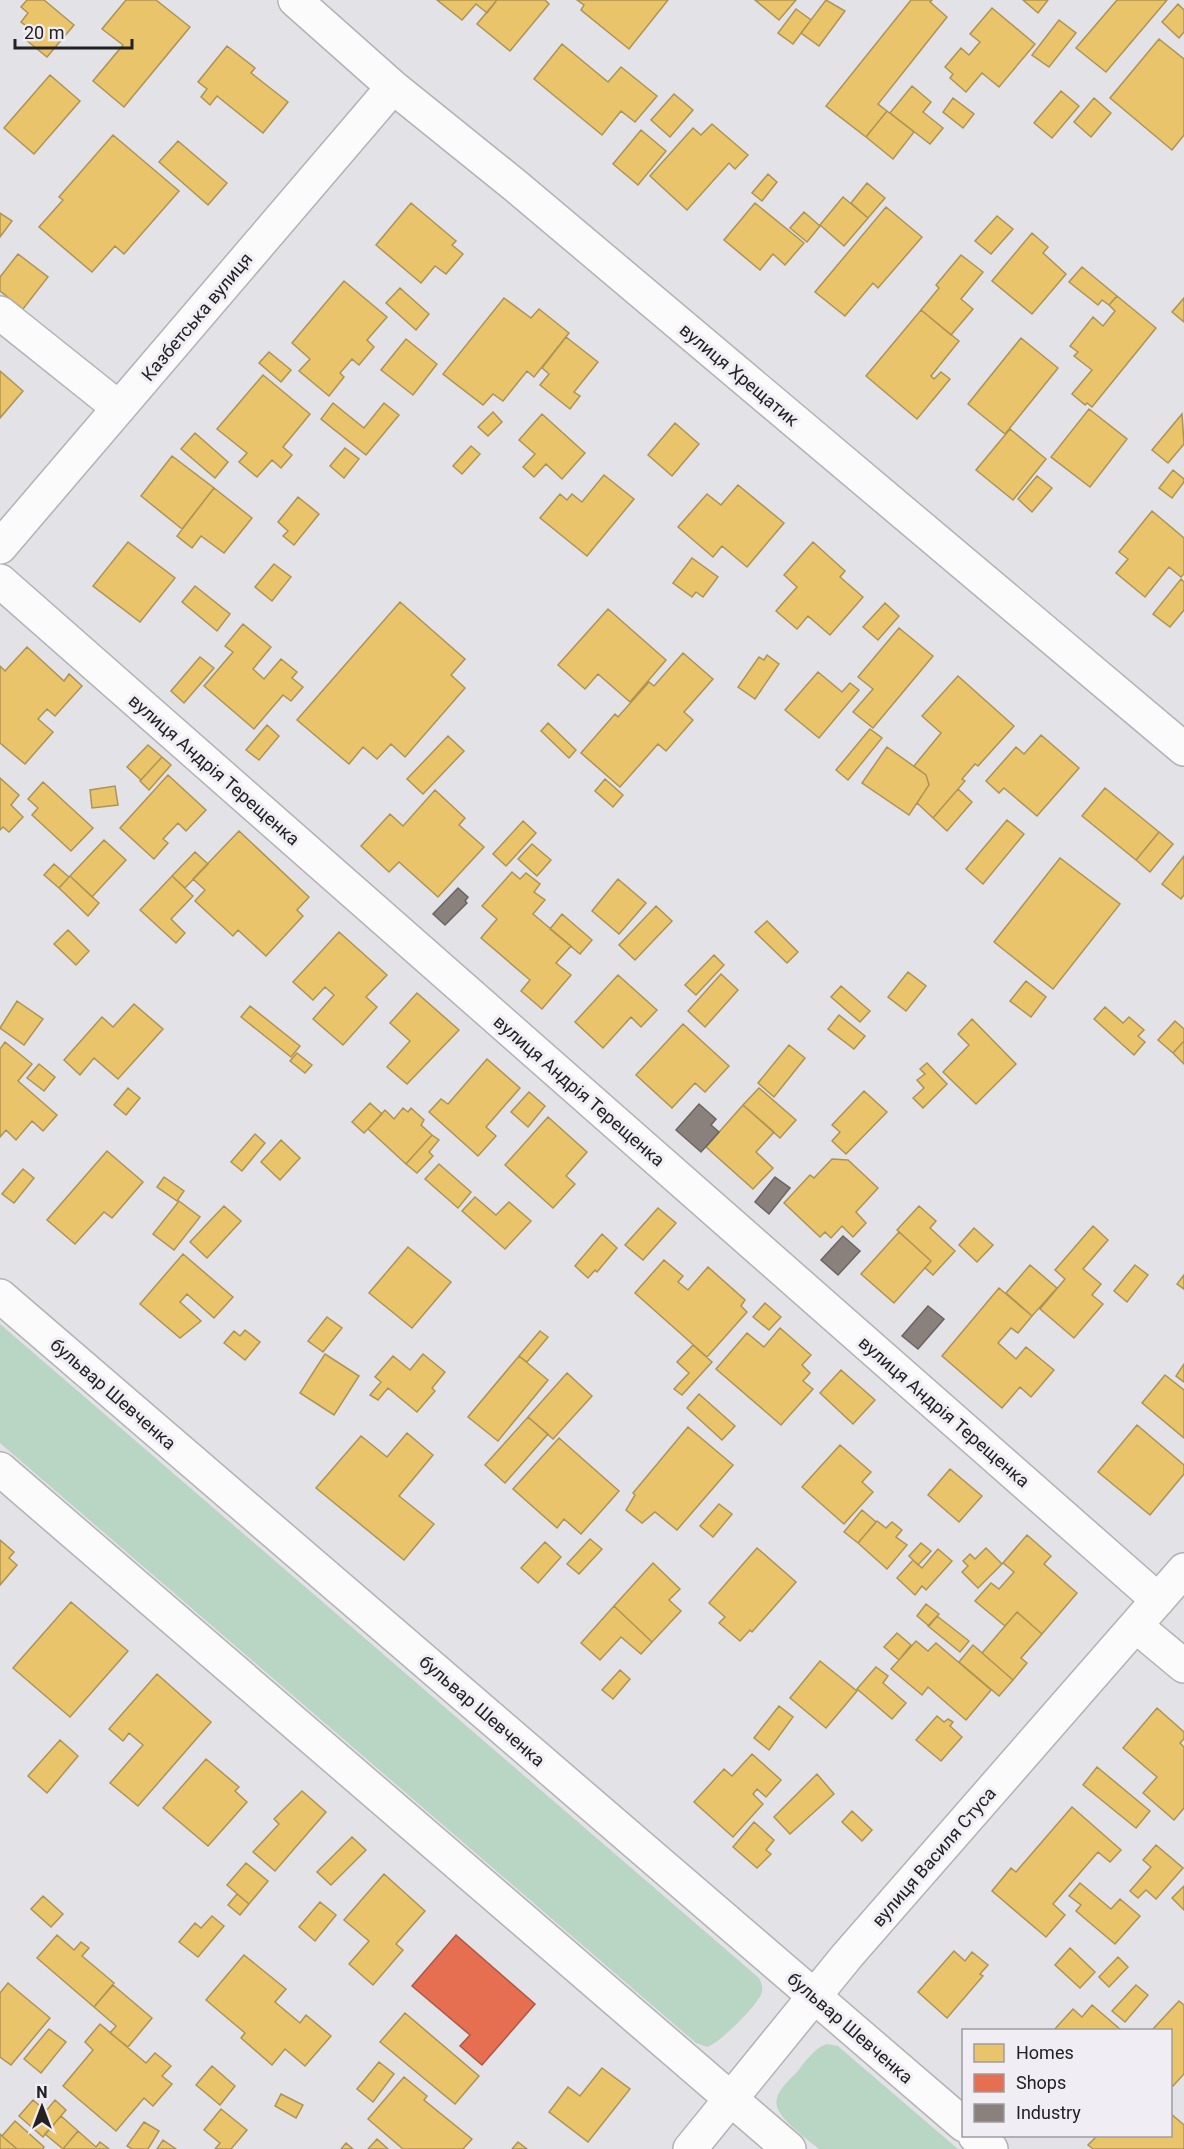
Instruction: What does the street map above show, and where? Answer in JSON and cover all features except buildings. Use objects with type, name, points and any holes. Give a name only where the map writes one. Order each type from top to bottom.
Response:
[{"type":"street","name":"вулиця Хрещатик","points":[[295,0],[393,87],[526,194],[1184,749]]},
{"type":"street","name":"Казбетська вулиця","points":[[0,547],[393,87]]},
{"type":"street","points":[[0,313],[119,408]]},
{"type":"street","name":"вулиця Андрія Терещенка","points":[[0,581],[1158,1600]]},
{"type":"street","name":"бульвар Шевченка","points":[[0,1296],[962,2124]]},
{"type":"street","points":[[0,1469],[789,2149]]},
{"type":"street","name":"вулиця Василя Стуса","points":[[690,2149],[814,1996],[1184,1570]]},
{"type":"street","points":[[1136,1626],[1184,1666]]},
{"type":"street","points":[[976,2137],[991,2149]]},
{"type":"green space","points":[[0,1324],[759,1978],[762,1992],[746,2014],[713,2044],[707,2047],[696,2043],[0,1443]]},
{"type":"green space","points":[[827,2044],[838,2046],[958,2149],[819,2149],[799,2133],[779,2112],[778,2094],[810,2055]]}]
